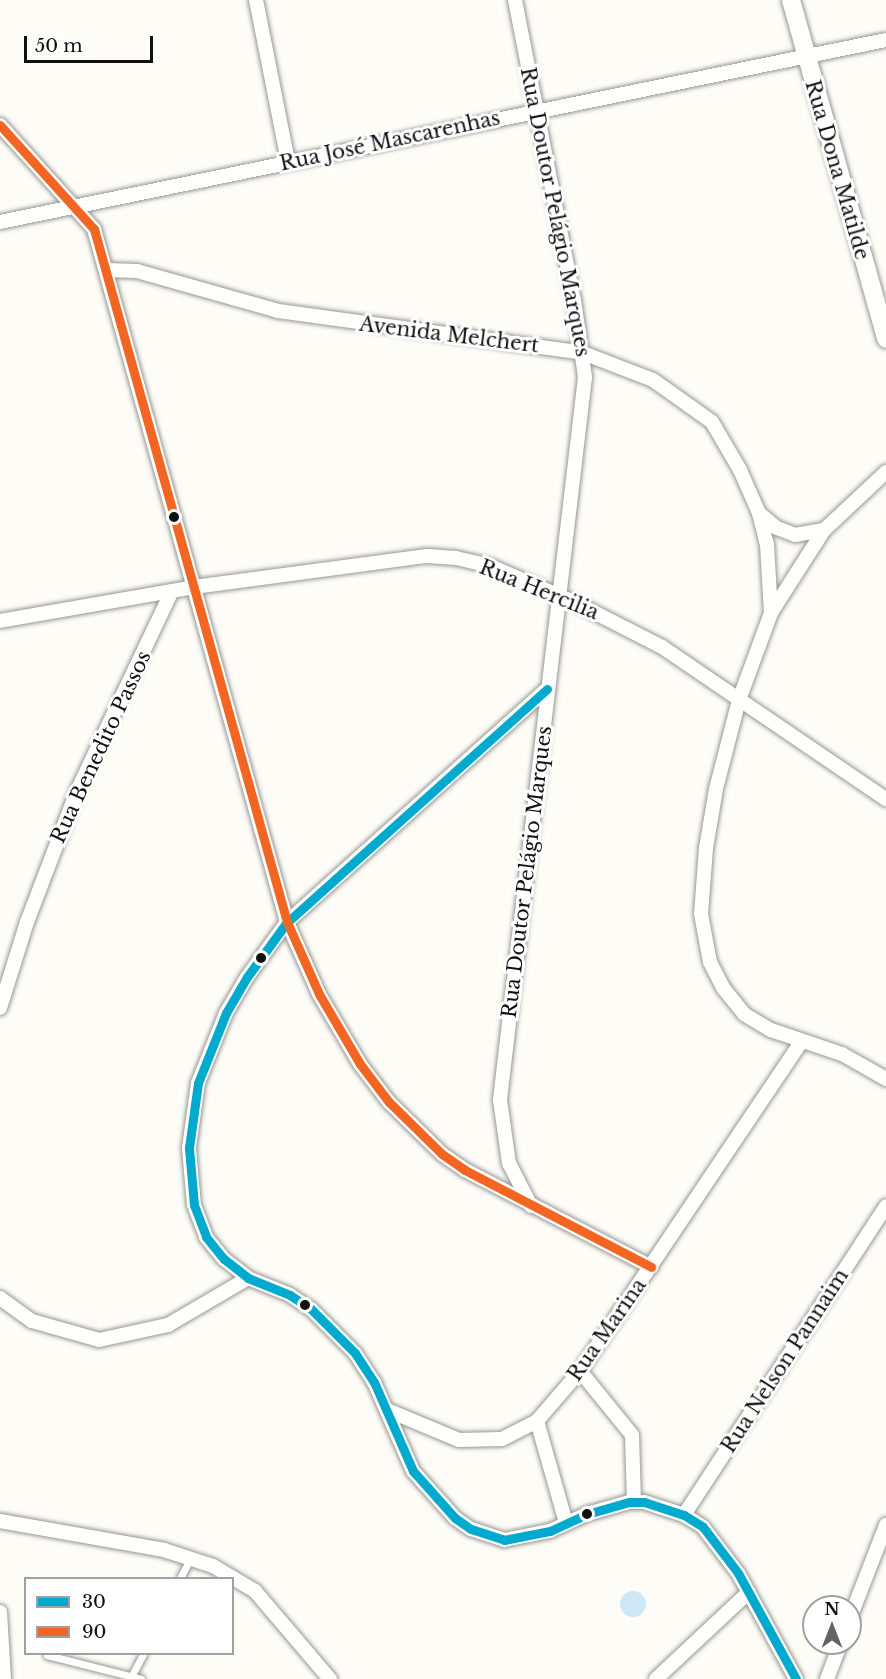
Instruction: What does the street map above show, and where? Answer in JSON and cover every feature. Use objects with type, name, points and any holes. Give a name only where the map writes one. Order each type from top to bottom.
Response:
[{"type":"street","points":[[256,0],[288,162]]},
{"type":"street","name":"Rua Doutor Pelágio Marques","points":[[515,0],[584,353],[582,418],[562,597],[547,689],[500,1100],[509,1163],[531,1206]]},
{"type":"street","name":"Rua Dona Matilde","points":[[791,0],[804,57],[886,339]]},
{"type":"street","name":"Rua José Mascarenhas","points":[[0,222],[536,110],[886,40]]},
{"type":"street","points":[[0,125],[77,206],[94,229],[287,922],[319,994],[360,1064],[389,1102],[442,1154],[531,1206],[651,1267]]},
{"type":"street","name":"Avenida Melchert","points":[[107,270],[137,271],[278,311],[584,353],[653,380],[712,422],[740,470],[759,513],[771,578],[771,613]]},
{"type":"street","points":[[886,472],[824,530],[771,613],[739,700],[716,789],[706,848],[701,914],[710,962],[724,989],[744,1014],[801,1042],[842,1054],[886,1079]]},
{"type":"street","points":[[759,513],[777,528],[795,535],[824,530]]},
{"type":"street","name":"Rua Hercilia","points":[[0,621],[194,587],[427,556],[456,558],[490,567],[562,597],[662,647],[886,799]]},
{"type":"street","name":"Rua Benedito Passos","points":[[0,1008],[27,922],[77,790],[172,591]]},
{"type":"street","points":[[547,689],[287,922],[247,978],[208,1053],[198,1083],[189,1148],[194,1205],[206,1237],[224,1259],[248,1278],[290,1295],[332,1327],[374,1382],[421,1485],[471,1530],[504,1540],[550,1531],[607,1507],[634,1502],[684,1515],[703,1527],[749,1592],[796,1679]]},
{"type":"street","name":"Rua Marina","points":[[387,1410],[459,1440],[502,1439],[537,1421],[580,1371],[801,1042]]},
{"type":"street","name":"Rua Nelson Pannaim","points":[[684,1515],[886,1206]]},
{"type":"street","points":[[0,1298],[32,1321],[99,1340],[168,1325],[248,1278]]},
{"type":"street","points":[[580,1371],[632,1435],[634,1502]]},
{"type":"street","points":[[537,1421],[566,1523]]},
{"type":"street","points":[[0,1521],[191,1557],[236,1577],[255,1591],[330,1679]]},
{"type":"street","points":[[859,1595],[886,1525]]},
{"type":"street","points":[[656,1679],[749,1592]]},
{"type":"street","points":[[0,1612],[4,1679]]},
{"type":"street","points":[[827,1679],[836,1655]]},
{"type":"lane","points":[[181,1577],[191,1557]]},
{"type":"lane","points":[[47,1655],[141,1679]]},
{"type":"lane","points":[[132,1675],[142,1655]]},
{"type":"water","points":[[633,1591],[642,1595],[646,1604],[642,1613],[633,1617],[624,1613],[620,1604],[624,1595]]},
{"type":"transit line","name":"90","points":[[0,125],[94,229],[287,922],[319,994],[360,1064],[389,1102],[442,1154],[465,1170],[651,1267]]},
{"type":"transit line","name":"30","points":[[547,689],[287,922],[247,977],[226,1013],[198,1083],[189,1148],[194,1205],[206,1237],[224,1259],[248,1278],[290,1295],[311,1309],[355,1353],[374,1382],[413,1471],[455,1518],[471,1529],[504,1540],[550,1531],[587,1514],[629,1502],[644,1502],[684,1515],[703,1527],[738,1573],[796,1679]]}]
